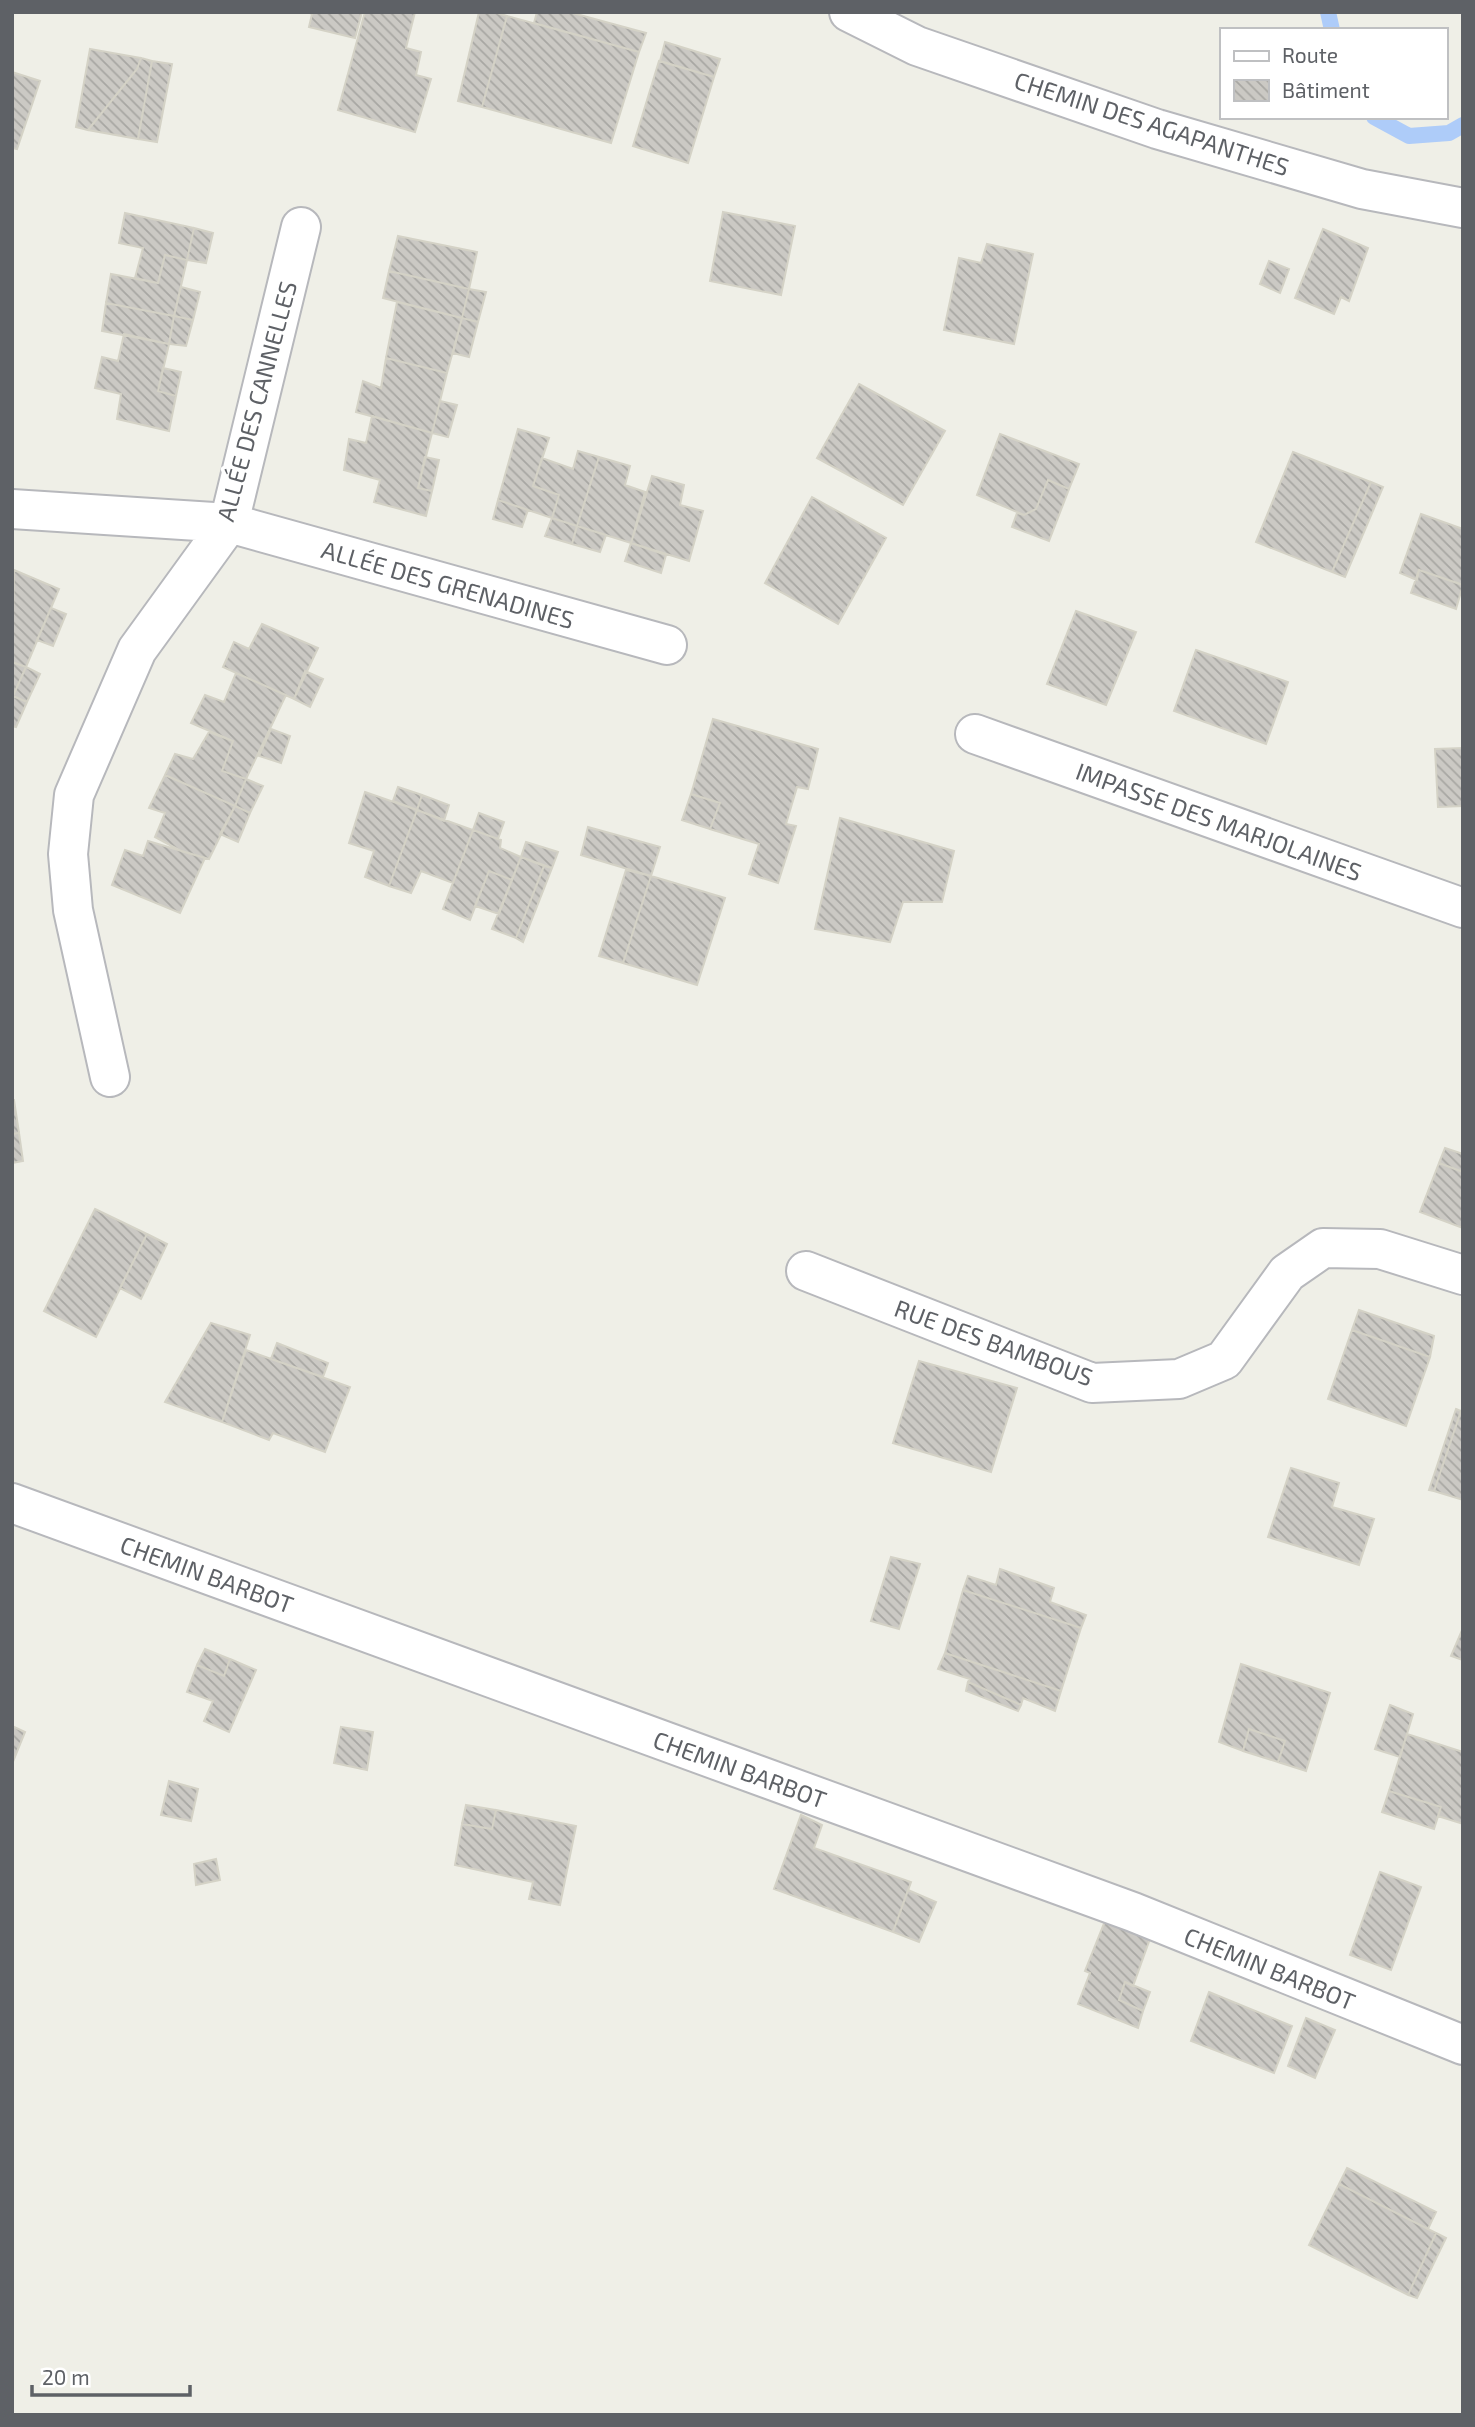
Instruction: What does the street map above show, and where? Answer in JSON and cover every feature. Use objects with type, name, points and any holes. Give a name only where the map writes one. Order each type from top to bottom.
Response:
[{"type":"street","name":"CHEMIN DES AGAPANTHES","points":[[849,12],[917,46],[1157,129],[1362,189],[1463,208]]},
{"type":"street","name":"ALLÉE DES CANNELLES","points":[[110,1077],[73,911],[68,854],[74,795],[137,650],[229,523],[301,227]]},
{"type":"street","name":"ALLÉE DES GRENADINES","points":[[12,509],[229,523],[667,645]]},
{"type":"street","name":"IMPASSE DES MARJOLAINES","points":[[975,734],[1463,908]]},
{"type":"street","name":"RUE DES BAMBOUS","points":[[806,1271],[1093,1383],[1179,1379],[1224,1360],[1287,1273],[1323,1248],[1380,1250],[1463,1276]]},
{"type":"street","name":"CHEMIN BARBOT","points":[[12,1503],[1133,1912],[1463,2045]]},
{"type":"building","points":[[308,12],[362,12],[355,38],[309,27],[312,14]]},
{"type":"building","points":[[365,12],[415,12],[406,48],[421,52],[416,75],[431,79],[415,132],[338,110]]},
{"type":"building","points":[[479,12],[494,12],[507,16],[482,107],[458,101]]},
{"type":"building","points":[[537,12],[569,12],[646,33],[639,52],[534,23]]},
{"type":"building","points":[[507,16],[639,52],[611,143],[482,107]]},
{"type":"building","points":[[665,42],[720,59],[714,77],[660,61]]},
{"type":"building","points":[[90,49],[141,58],[137,69],[88,130],[76,127]]},
{"type":"building","points":[[141,58],[152,61],[138,139],[88,130],[137,69]]},
{"type":"building","points":[[152,61],[172,64],[157,142],[138,139]]},
{"type":"building","points":[[659,61],[714,77],[688,163],[633,146]]},
{"type":"building","points":[[12,72],[40,81],[17,149],[12,148]]},
{"type":"building","points":[[723,212],[795,226],[781,295],[710,281]]},
{"type":"building","points":[[125,213],[194,228],[187,260],[165,255],[158,283],[135,278],[143,248],[119,243]]},
{"type":"building","points":[[194,228],[213,233],[206,263],[187,260]]},
{"type":"building","points":[[1323,229],[1368,248],[1349,301],[1341,297],[1334,314],[1295,298]]},
{"type":"building","points":[[398,236],[477,252],[469,289],[389,271]]},
{"type":"building","points":[[987,244],[1033,254],[1014,344],[944,330],[959,258],[981,263]]},
{"type":"building","points":[[165,255],[187,260],[174,316],[106,303],[111,274],[158,283]]},
{"type":"building","points":[[1269,261],[1289,269],[1280,293],[1260,284]]},
{"type":"building","points":[[389,271],[469,289],[462,318],[383,298]]},
{"type":"building","points":[[181,287],[200,292],[193,320],[174,316]]},
{"type":"building","points":[[469,289],[486,292],[478,322],[462,318]]},
{"type":"building","points":[[397,302],[462,318],[447,373],[386,358]]},
{"type":"building","points":[[106,303],[174,316],[169,344],[102,331]]},
{"type":"building","points":[[174,316],[193,320],[186,346],[169,344]]},
{"type":"building","points":[[462,318],[478,322],[469,357],[453,353]]},
{"type":"building","points":[[124,334],[169,344],[158,391],[176,396],[169,431],[117,419],[121,394],[95,388],[102,357],[118,361]]},
{"type":"building","points":[[386,358],[447,373],[432,433],[356,412],[363,381],[381,388]]},
{"type":"building","points":[[163,368],[181,372],[176,396],[158,391]]},
{"type":"building","points":[[859,384],[945,431],[903,505],[817,458]]},
{"type":"building","points":[[440,401],[457,405],[448,437],[432,433]]},
{"type":"building","points":[[372,416],[432,433],[418,488],[432,491],[426,516],[374,502],[380,480],[344,470],[349,439],[366,443]]},
{"type":"building","points":[[518,429],[549,438],[533,486],[559,495],[552,518],[498,500]]},
{"type":"building","points":[[1000,434],[1079,464],[1069,489],[1048,480],[1036,509],[1024,515],[977,495]]},
{"type":"building","points":[[578,451],[599,457],[577,526],[552,518],[559,495],[533,486],[542,458],[573,469]]},
{"type":"building","points":[[1293,452],[1371,482],[1332,572],[1256,542]]},
{"type":"building","points":[[425,457],[439,460],[432,491],[418,488]]},
{"type":"building","points":[[599,457],[630,466],[625,485],[645,492],[631,543],[577,526]]},
{"type":"building","points":[[652,476],[684,485],[680,505],[703,511],[689,561],[631,543]]},
{"type":"building","points":[[1048,480],[1069,489],[1049,541],[1012,527],[1017,513],[1024,515],[1036,509]]},
{"type":"building","points":[[1371,482],[1383,487],[1345,577],[1332,572]]},
{"type":"building","points":[[812,497],[886,538],[838,624],[765,583]]},
{"type":"building","points":[[498,500],[528,510],[522,527],[493,519]]},
{"type":"building","points":[[1421,514],[1463,529],[1463,585],[1419,570],[1417,580],[1400,573]]},
{"type":"building","points":[[552,518],[577,526],[572,544],[545,536]]},
{"type":"building","points":[[577,526],[606,535],[600,552],[572,544]]},
{"type":"building","points":[[631,543],[666,555],[661,573],[625,561]]},
{"type":"building","points":[[14,570],[59,589],[26,667],[12,662]]},
{"type":"building","points":[[1419,570],[1463,585],[1456,609],[1411,593]]},
{"type":"building","points":[[51,608],[66,614],[53,646],[37,640]]},
{"type":"building","points":[[1076,611],[1136,632],[1106,705],[1047,684]]},
{"type":"building","points":[[262,624],[318,648],[294,699],[223,667],[234,642],[249,649]]},
{"type":"building","points":[[1196,650],[1288,682],[1266,744],[1174,711]]},
{"type":"building","points":[[12,662],[26,667],[13,696],[12,696]]},
{"type":"building","points":[[26,667],[40,674],[27,702],[13,696]]},
{"type":"building","points":[[305,671],[323,679],[310,707],[294,699]]},
{"type":"building","points":[[236,673],[286,695],[246,779],[222,771],[233,741],[191,723],[205,695],[224,702]]},
{"type":"building","points":[[13,696],[27,702],[16,727],[12,726]]},
{"type":"building","points":[[713,719],[818,749],[808,789],[797,787],[786,824],[796,826],[778,883],[749,874],[759,844],[710,829],[720,803],[691,794]]},
{"type":"building","points":[[271,729],[290,736],[281,763],[259,756]]},
{"type":"building","points":[[209,732],[233,741],[222,771],[246,779],[235,806],[165,775],[175,754],[193,759]]},
{"type":"building","points":[[1463,748],[1463,806],[1438,807],[1435,749]]},
{"type":"building","points":[[165,775],[235,806],[209,859],[181,851],[155,837],[165,813],[149,808]]},
{"type":"building","points":[[246,779],[263,786],[250,813],[235,806]]},
{"type":"building","points":[[398,787],[422,795],[417,810],[393,801]]},
{"type":"building","points":[[365,792],[417,810],[389,886],[365,877],[374,851],[349,843]]},
{"type":"building","points":[[691,794],[720,803],[710,829],[682,820]]},
{"type":"building","points":[[422,795],[449,805],[444,821],[417,810]]},
{"type":"building","points":[[235,806],[250,813],[238,842],[220,834]]},
{"type":"building","points":[[417,810],[473,830],[453,883],[421,871],[411,893],[389,886]]},
{"type":"building","points":[[479,813],[504,822],[498,839],[473,830]]},
{"type":"building","points":[[840,818],[954,851],[942,902],[903,902],[890,942],[815,929]]},
{"type":"building","points":[[588,827],[660,847],[651,876],[581,855]]},
{"type":"building","points":[[473,830],[501,840],[500,848],[521,857],[512,880],[489,871],[470,920],[443,909]]},
{"type":"building","points":[[148,841],[205,858],[180,913],[112,885],[125,850],[143,856]]},
{"type":"building","points":[[526,842],[558,852],[552,868],[521,857]]},
{"type":"building","points":[[521,857],[544,866],[516,938],[492,929]]},
{"type":"building","points":[[544,866],[552,868],[523,942],[516,938]]},
{"type":"building","points":[[626,870],[651,876],[623,963],[599,956]]},
{"type":"building","points":[[489,871],[512,880],[499,914],[475,906]]},
{"type":"building","points":[[651,876],[725,898],[697,985],[623,963]]},
{"type":"building","points":[[12,1100],[19,1133],[12,1134]]},
{"type":"building","points":[[19,1133],[23,1161],[12,1163],[12,1134]]},
{"type":"building","points":[[1445,1148],[1463,1154],[1463,1172],[1439,1163]]},
{"type":"building","points":[[1439,1163],[1463,1172],[1463,1228],[1420,1212]]},
{"type":"building","points":[[95,1209],[147,1234],[96,1337],[44,1311]]},
{"type":"building","points":[[147,1234],[167,1244],[141,1299],[120,1288]]},
{"type":"building","points":[[1359,1310],[1434,1336],[1430,1357],[1352,1330]]},
{"type":"building","points":[[211,1323],[250,1335],[222,1422],[165,1402]]},
{"type":"building","points":[[1352,1330],[1430,1357],[1406,1426],[1328,1399]]},
{"type":"building","points":[[277,1343],[328,1363],[323,1377],[271,1359]]},
{"type":"building","points":[[246,1350],[350,1387],[325,1452],[273,1433],[269,1440],[222,1422]]},
{"type":"building","points":[[919,1361],[1017,1388],[991,1472],[893,1443]]},
{"type":"building","points":[[1456,1409],[1461,1411],[1434,1491],[1429,1490]]},
{"type":"building","points":[[1461,1411],[1463,1412],[1463,1500],[1434,1491]]},
{"type":"building","points":[[1291,1468],[1339,1483],[1332,1507],[1374,1519],[1359,1565],[1268,1537]]},
{"type":"building","points":[[891,1557],[920,1564],[899,1629],[871,1621]]},
{"type":"building","points":[[1000,1569],[1054,1588],[1050,1602],[1086,1615],[1081,1628],[963,1590],[968,1576],[996,1585]]},
{"type":"building","points":[[963,1590],[1081,1628],[1061,1691],[945,1653]]},
{"type":"building","points":[[1463,1628],[1463,1660],[1451,1656]]},
{"type":"building","points":[[205,1649],[230,1659],[224,1676],[197,1665]]},
{"type":"building","points":[[945,1653],[1061,1691],[1055,1711],[1023,1698],[1021,1705],[968,1682],[970,1679],[938,1669]]},
{"type":"building","points":[[230,1659],[256,1670],[229,1732],[204,1721],[213,1701],[187,1692],[197,1665],[224,1676]]},
{"type":"building","points":[[1241,1664],[1330,1693],[1306,1771],[1278,1762],[1285,1741],[1249,1729],[1243,1751],[1219,1742]]},
{"type":"building","points":[[968,1682],[1021,1705],[1018,1711],[966,1691]]},
{"type":"building","points":[[1390,1705],[1413,1714],[1400,1757],[1375,1749]]},
{"type":"building","points":[[12,1726],[25,1732],[12,1764]]},
{"type":"building","points":[[341,1727],[373,1732],[367,1770],[334,1763]]},
{"type":"building","points":[[1249,1729],[1285,1741],[1278,1762],[1243,1751]]},
{"type":"building","points":[[1407,1734],[1463,1752],[1463,1824],[1438,1816],[1441,1807],[1389,1791]]},
{"type":"building","points":[[169,1781],[198,1789],[191,1821],[161,1815]]},
{"type":"building","points":[[1389,1791],[1441,1807],[1434,1829],[1382,1812]]},
{"type":"building","points":[[466,1805],[496,1810],[492,1829],[462,1824]]},
{"type":"building","points":[[496,1810],[576,1826],[560,1905],[529,1899],[533,1882],[455,1865],[462,1824],[492,1829]]},
{"type":"building","points":[[801,1815],[822,1825],[814,1848],[911,1882],[893,1932],[774,1889]]},
{"type":"building","points":[[216,1859],[220,1880],[196,1885],[194,1864]]},
{"type":"building","points":[[1380,1872],[1421,1887],[1391,1970],[1350,1955]]},
{"type":"building","points":[[908,1890],[936,1902],[919,1942],[893,1932]]},
{"type":"building","points":[[1107,1916],[1152,1933],[1133,1986],[1125,1982],[1119,2000],[1143,2011],[1138,2028],[1078,2004],[1090,1973],[1085,1971]]},
{"type":"building","points":[[1125,1982],[1150,1992],[1143,2011],[1119,2000]]},
{"type":"building","points":[[1209,1992],[1292,2026],[1274,2073],[1191,2041]]},
{"type":"building","points":[[1306,2018],[1335,2030],[1315,2078],[1288,2066]]},
{"type":"building","points":[[1347,2168],[1436,2212],[1428,2229],[1339,2184]]},
{"type":"building","points":[[1339,2184],[1436,2233],[1408,2295],[1309,2245]]},
{"type":"building","points":[[1436,2233],[1446,2238],[1417,2298],[1408,2295]]},
{"type":"waterway","points":[[1328,12],[1332,28]]},
{"type":"waterway","points":[[1378,119],[1409,136],[1449,133],[1463,125]]}]
